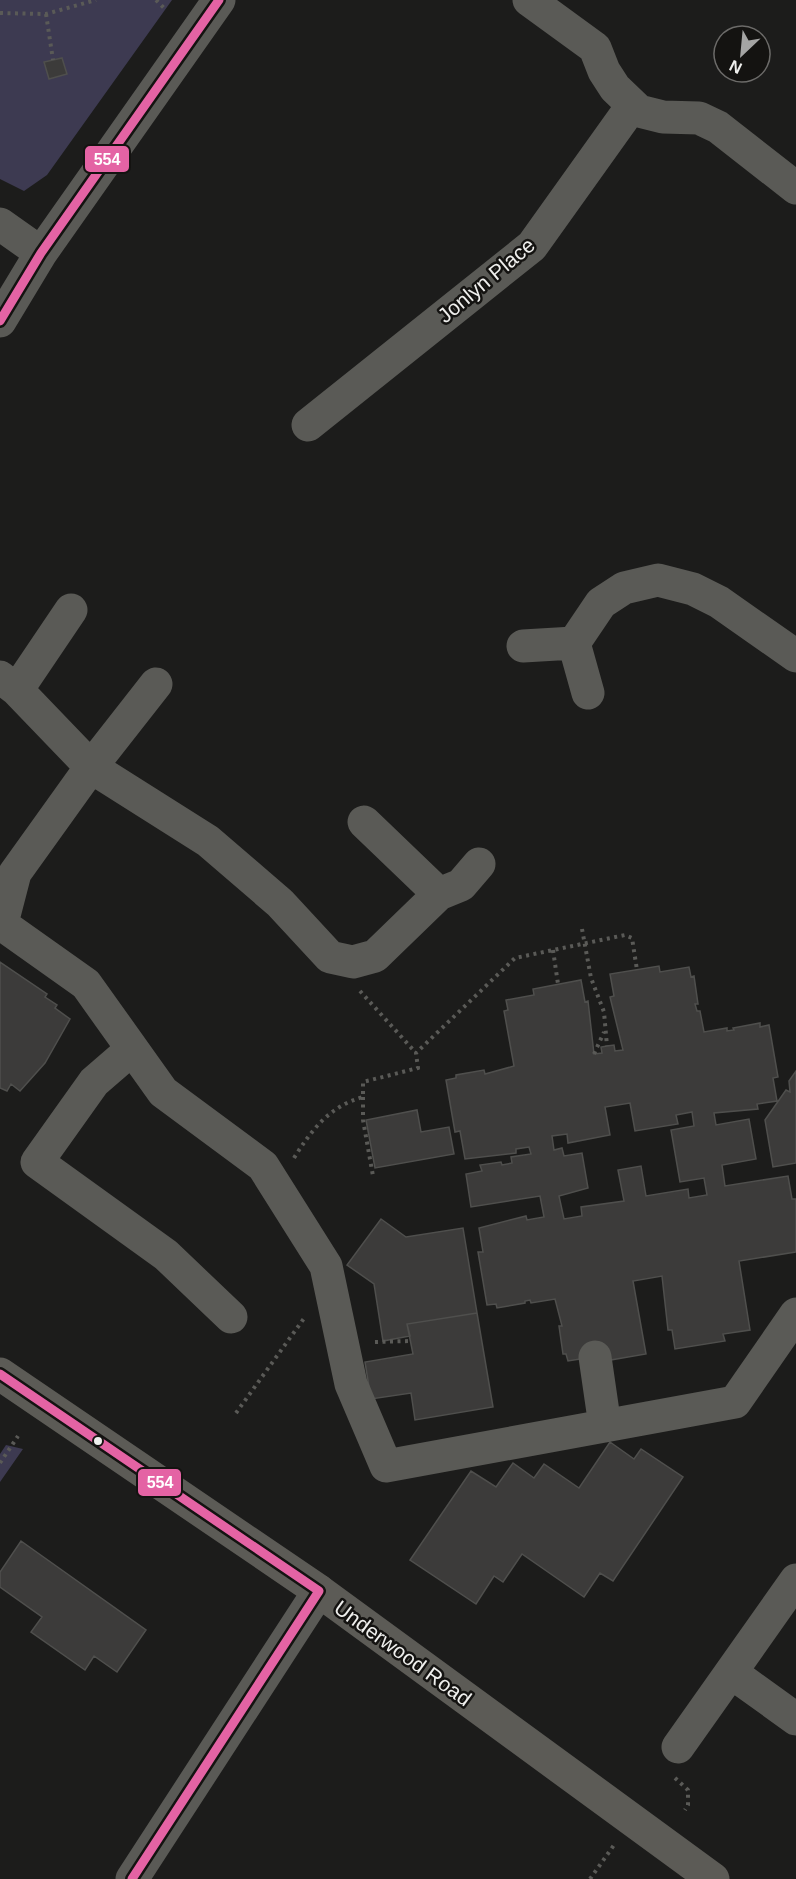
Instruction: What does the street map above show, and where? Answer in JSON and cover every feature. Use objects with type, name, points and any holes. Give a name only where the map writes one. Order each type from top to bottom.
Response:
[{"type":"main road","name":"Underwood Road","points":[[0,1374],[319,1591],[713,1879]]},
{"type":"street","points":[[0,321],[41,253],[219,0]]},
{"type":"street","points":[[530,0],[595,48],[604,71],[615,88],[639,111],[663,117],[699,118],[718,127],[796,188]]},
{"type":"street","name":"Jonlyn Place","points":[[308,425],[532,246],[632,106]]},
{"type":"street","points":[[0,224],[41,253]]},
{"type":"street","points":[[588,693],[574,643],[601,603],[624,588],[658,580],[693,589],[719,602],[796,656]]},
{"type":"street","points":[[71,610],[9,683],[91,767],[208,841],[280,903],[330,957],[357,961],[375,956],[439,894],[462,885],[479,864]]},
{"type":"street","points":[[523,646],[574,643]]},
{"type":"street","points":[[156,684],[91,767],[15,873],[1,923],[86,984],[163,1092],[263,1166],[326,1266],[351,1384],[386,1466],[735,1402],[796,1314]]},
{"type":"street","points":[[364,822],[439,894]]},
{"type":"street","points":[[131,1050],[94,1082],[38,1161],[166,1255],[231,1317]]},
{"type":"street","points":[[596,1357],[605,1425]]},
{"type":"street","points":[[678,1747],[796,1580]]},
{"type":"street","points":[[132,1879],[319,1591]]},
{"type":"street","points":[[732,1673],[796,1719]]},
{"type":"path","points":[[0,13],[46,14],[96,0]]},
{"type":"path","points":[[156,0],[165,9]]},
{"type":"path","points":[[46,14],[53,60]]},
{"type":"path","points":[[582,929],[591,978],[604,1012],[607,1046]]},
{"type":"path","points":[[416,1053],[514,958],[625,935],[632,938],[637,970]]},
{"type":"path","points":[[553,950],[558,984]]},
{"type":"path","points":[[357,961],[356,987],[416,1053],[418,1068],[363,1082],[363,1120],[373,1176]]},
{"type":"path","points":[[594,1054],[604,1032]]},
{"type":"path","points":[[294,1159],[314,1130],[342,1103],[363,1097]]},
{"type":"path","points":[[236,1413],[308,1314]]},
{"type":"path","points":[[370,1340],[379,1343],[410,1341]]},
{"type":"path","points":[[0,1463],[18,1436]]},
{"type":"path","points":[[590,1879],[631,1821]]},
{"type":"shaded area","points":[[0,0],[172,0],[47,175],[24,191],[0,179]]},
{"type":"shaded area","points":[[6,1445],[23,1449],[0,1482],[0,1454]]},
{"type":"building","points":[[62,58],[67,74],[49,79],[44,62]]},
{"type":"building","points":[[0,962],[47,994],[45,997],[57,1005],[55,1008],[70,1019],[45,1063],[20,1091],[11,1084],[7,1091],[0,1088]]},
{"type":"building","points":[[659,966],[660,972],[689,967],[691,977],[694,976],[698,1004],[695,1004],[697,1011],[700,1011],[704,1032],[727,1028],[727,1031],[734,1030],[733,1028],[760,1023],[760,1027],[769,1025],[778,1077],[773,1078],[777,1101],[757,1104],[758,1109],[714,1113],[716,1125],[749,1119],[756,1159],[722,1165],[725,1186],[788,1176],[792,1199],[796,1199],[796,1252],[739,1261],[750,1330],[723,1334],[725,1341],[675,1349],[672,1330],[668,1330],[662,1276],[633,1281],[646,1354],[599,1362],[599,1356],[568,1361],[566,1354],[563,1354],[559,1326],[562,1326],[555,1299],[531,1303],[530,1300],[497,1308],[496,1304],[487,1305],[478,1252],[483,1252],[479,1228],[526,1216],[527,1220],[544,1217],[540,1196],[471,1207],[466,1174],[482,1171],[480,1165],[512,1163],[511,1157],[531,1154],[529,1147],[516,1149],[516,1153],[465,1159],[460,1131],[455,1132],[446,1080],[456,1078],[456,1075],[484,1070],[485,1074],[514,1066],[504,1011],[508,1010],[506,1000],[534,995],[533,989],[581,980],[585,1002],[588,1001],[594,1054],[602,1053],[601,1047],[614,1045],[615,1051],[623,1050],[610,997],[614,996],[610,974]],"holes":[[[630,1103],[635,1131],[678,1124],[676,1115],[692,1112],[694,1126],[671,1130],[680,1182],[704,1178],[707,1195],[689,1198],[688,1189],[646,1196],[641,1166],[618,1170],[624,1201],[581,1207],[582,1216],[564,1219],[559,1196],[588,1188],[582,1153],[564,1156],[562,1148],[554,1150],[552,1136],[567,1134],[568,1143],[610,1135],[605,1107]]]},
{"type":"building","points":[[796,1071],[796,1163],[773,1167],[765,1120],[786,1090],[790,1092],[789,1081]]},
{"type":"building","points":[[417,1110],[421,1132],[449,1127],[454,1154],[375,1168],[366,1120]]},
{"type":"building","points":[[381,1219],[406,1237],[463,1228],[477,1313],[407,1324],[410,1336],[383,1341],[374,1284],[347,1265]]},
{"type":"building","points":[[477,1313],[493,1407],[415,1420],[411,1393],[371,1399],[365,1362],[413,1354],[407,1324]]},
{"type":"building","points":[[610,1442],[634,1459],[641,1449],[683,1477],[613,1581],[600,1573],[584,1597],[522,1554],[503,1582],[494,1576],[476,1604],[410,1560],[471,1471],[496,1487],[513,1463],[534,1478],[544,1464],[579,1488]]},
{"type":"building","points":[[21,1541],[146,1630],[117,1672],[94,1656],[85,1670],[31,1632],[42,1617],[0,1587],[0,1572]]},
{"type":"transit line","name":"554","points":[[0,321],[41,253],[219,0]]},
{"type":"transit line","name":"554","points":[[0,1374],[319,1591]]},
{"type":"transit line","name":"554","points":[[132,1879],[319,1591]]}]
